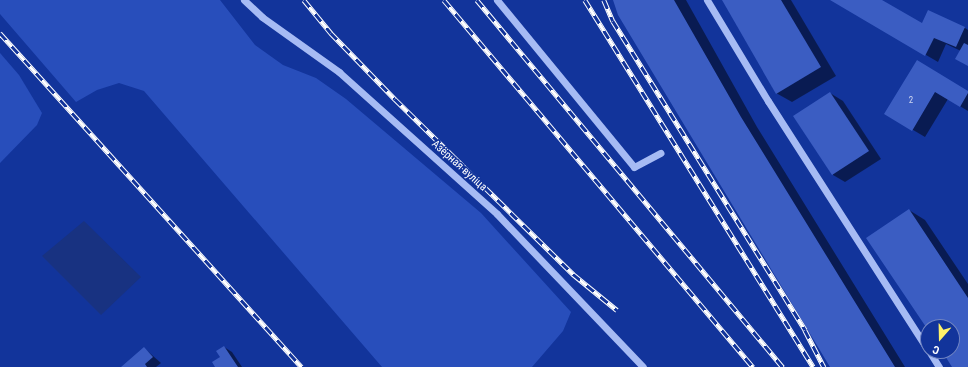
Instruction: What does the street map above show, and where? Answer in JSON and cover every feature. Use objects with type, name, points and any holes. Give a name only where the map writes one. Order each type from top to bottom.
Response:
[{"type":"street","name":"Азёрная вуліца","points":[[244,0],[262,17],[339,72],[497,214],[643,367]]},
{"type":"street","points":[[497,0],[634,167],[660,153]]},
{"type":"street","points":[[707,0],[768,101],[920,338]]},
{"type":"shaded area","points":[[0,0],[220,0],[255,45],[283,65],[316,78],[346,99],[481,213],[571,312],[563,331],[532,367],[382,367],[144,91],[119,83],[97,90],[76,102],[0,14]]},
{"type":"shaded area","points":[[0,53],[19,75],[42,113],[37,125],[0,163]]},
{"type":"shaded area","points":[[84,221],[141,277],[101,315],[42,256]]},
{"type":"building","points":[[613,0],[674,0],[741,117],[895,367],[830,367],[618,15]]},
{"type":"building","points":[[722,0],[781,0],[821,67],[776,94]]},
{"type":"building","points":[[830,0],[882,0],[922,23],[928,10],[965,27],[956,47],[934,38],[925,56]]},
{"type":"building","points":[[964,43],[968,45],[968,66],[955,59]]},
{"type":"building","points":[[917,60],[968,91],[968,93],[960,107],[935,92],[912,131],[884,114]]},
{"type":"building","points":[[830,92],[869,151],[832,175],[793,116]]},
{"type":"building","points":[[909,209],[968,298],[968,367],[952,367],[947,359],[960,359],[960,319],[921,319],[866,238]]},
{"type":"building","points":[[224,346],[238,367],[215,367],[212,362],[220,357],[216,351]]},
{"type":"building","points":[[144,347],[153,357],[145,364],[147,367],[121,367]]},
{"type":"railway","points":[[304,0],[331,33],[395,99],[573,274],[617,310]]},
{"type":"railway","points":[[444,0],[753,367]]},
{"type":"railway","points":[[477,0],[783,367]]},
{"type":"railway","points":[[585,0],[813,367]]},
{"type":"railway","points":[[604,0],[613,21],[805,330],[824,367]]},
{"type":"railway","points":[[0,33],[302,367]]}]
